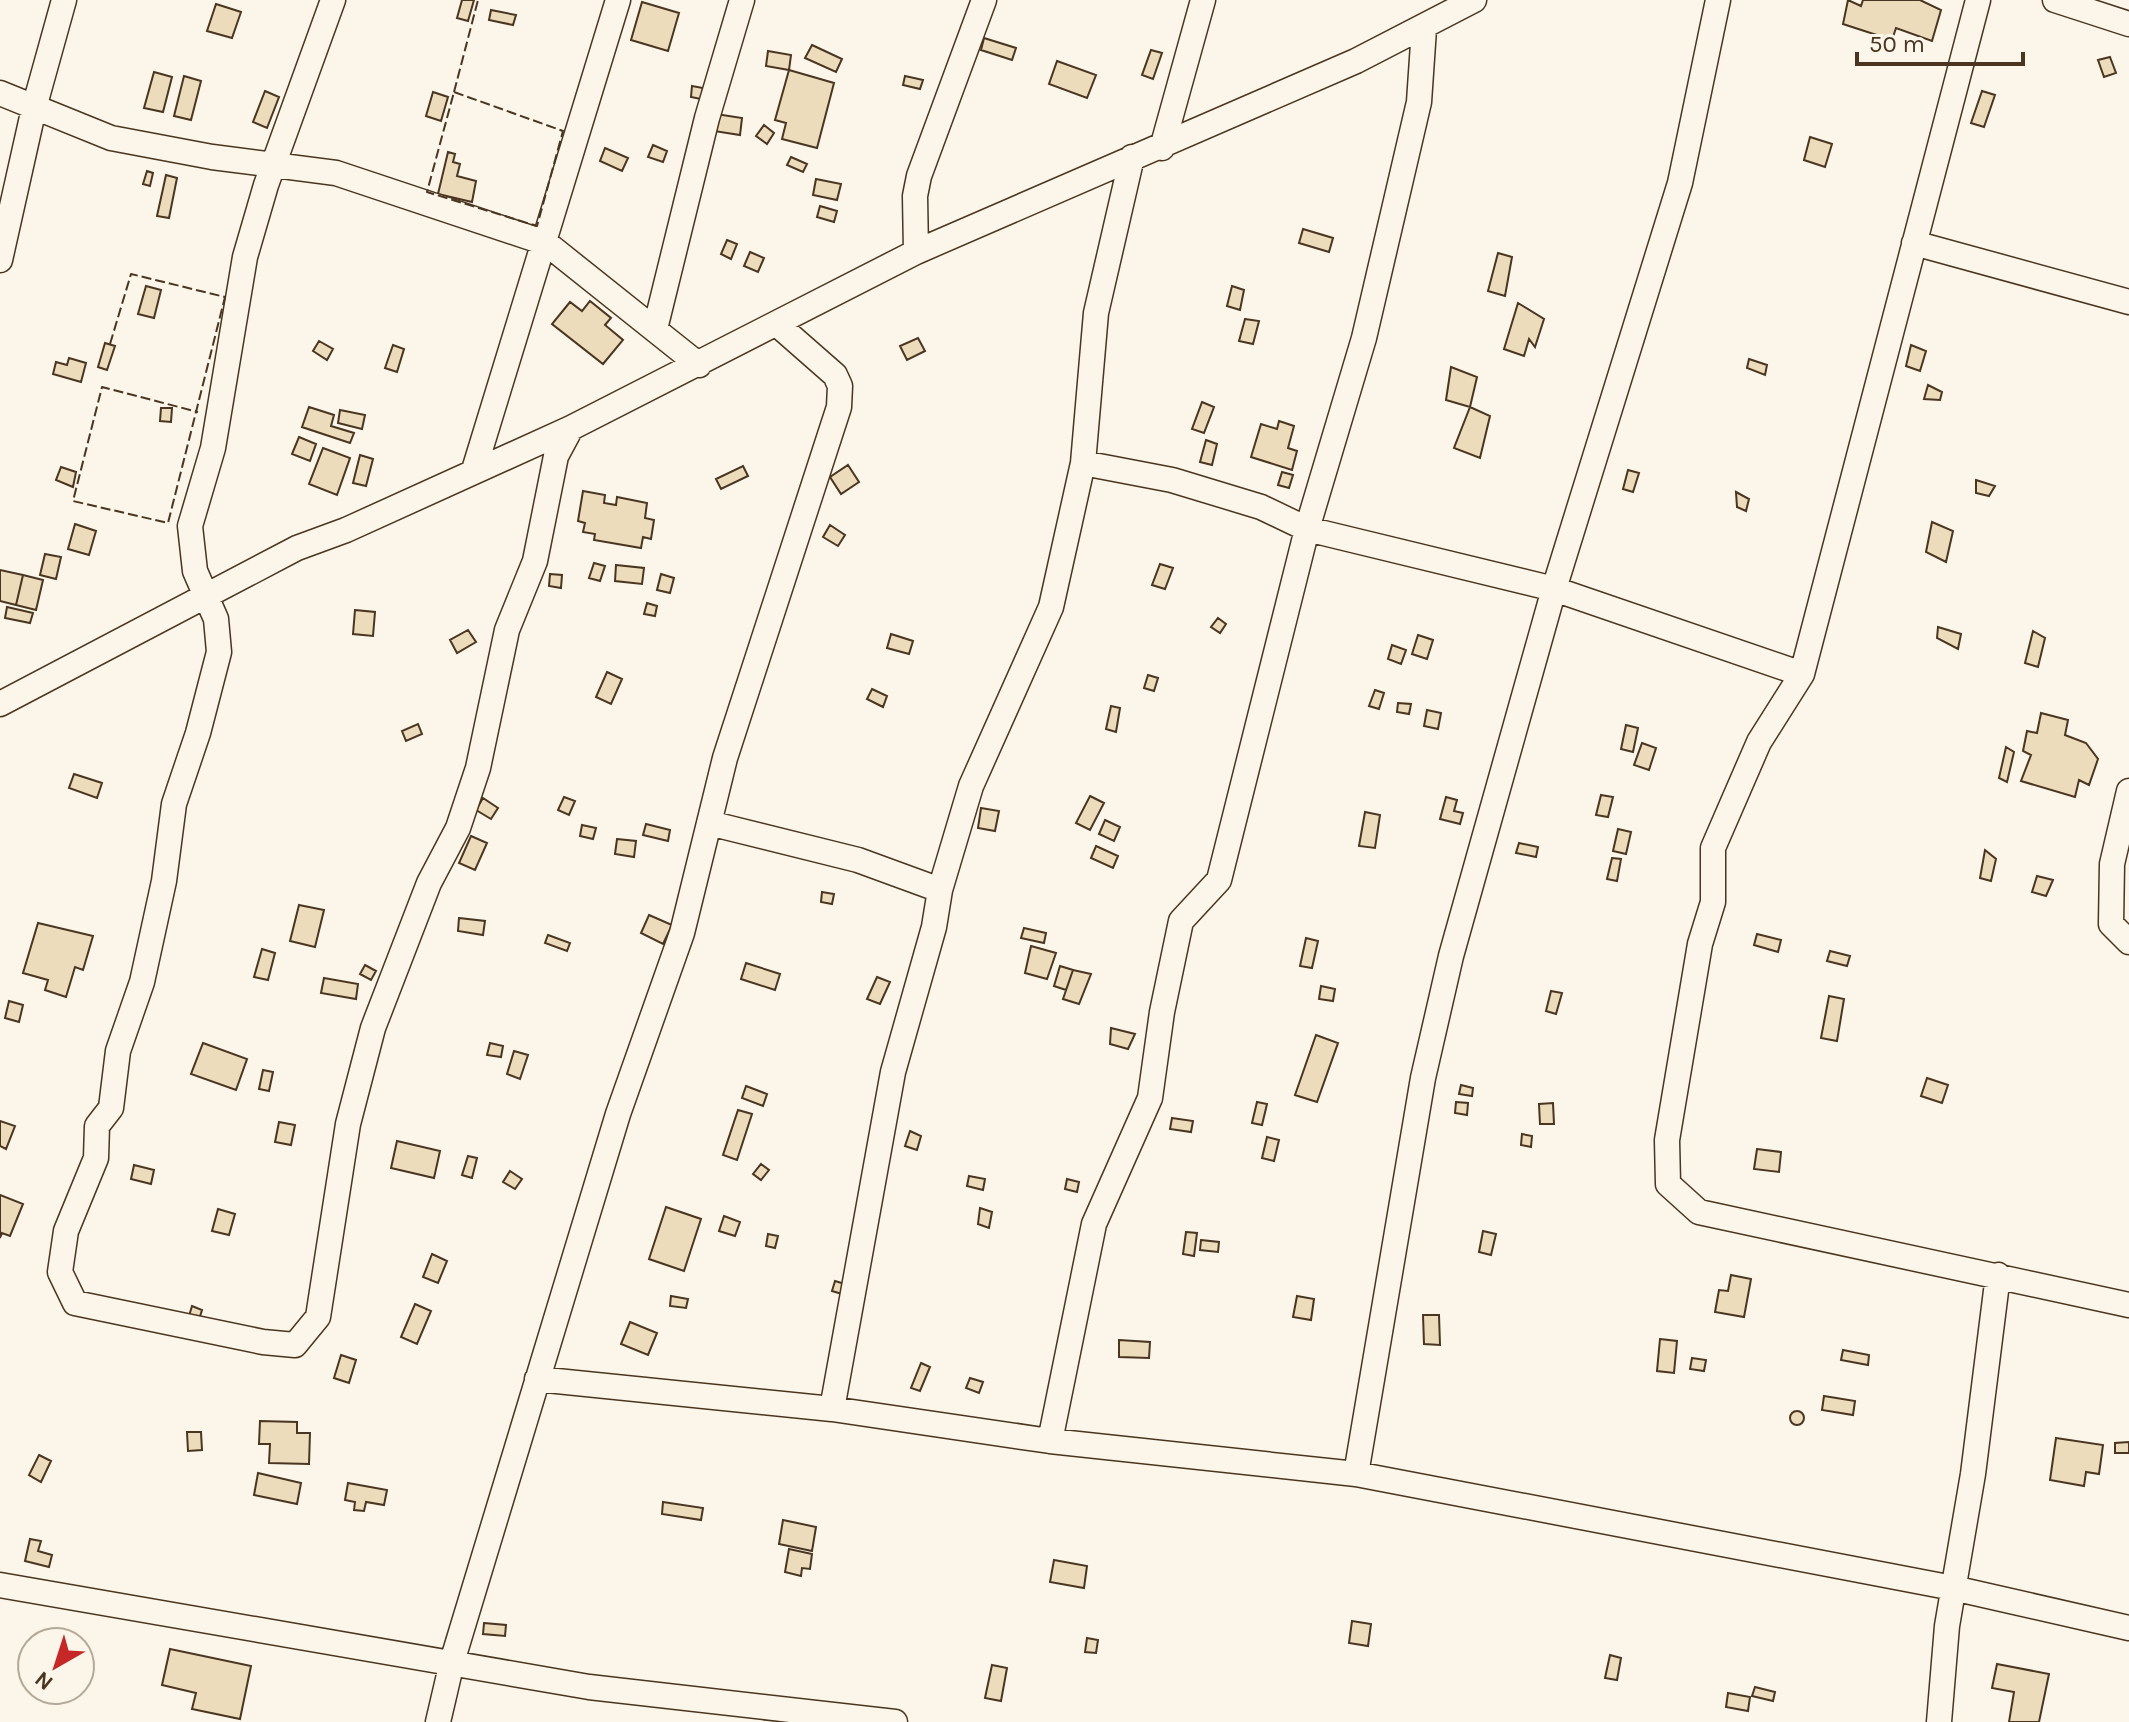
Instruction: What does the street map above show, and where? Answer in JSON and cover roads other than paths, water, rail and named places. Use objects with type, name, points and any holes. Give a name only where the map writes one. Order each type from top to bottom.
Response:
[{"type":"street","points":[[0,260],[34,108],[64,0]]},
{"type":"street","points":[[333,0],[274,163],[245,257],[213,448],[190,526],[195,571],[216,619],[219,652],[198,733],[174,804],[164,881],[142,982],[118,1051],[111,1108],[97,1126],[96,1158],[66,1231],[60,1272],[75,1303],[263,1342],[295,1345],[318,1317],[348,1124],[373,1028],[429,883],[458,828],[478,768],[507,630],[535,561],[556,456],[571,428]]},
{"type":"street","points":[[474,470],[618,0]]},
{"type":"street","points":[[655,329],[707,118],[742,0]]},
{"type":"street","points":[[916,252],[915,196],[919,176],[984,0]]},
{"type":"street","points":[[1162,148],[1203,0]]},
{"type":"street","points":[[0,704],[207,598],[297,548],[346,530],[571,428],[916,252],[1132,157],[1162,148],[1424,29],[1474,0]]},
{"type":"street","points":[[1356,1474],[1423,1078],[1451,956],[1554,589],[1680,183],[1718,0]]},
{"type":"street","points":[[1978,0],[1802,674],[1759,742],[1713,848],[1713,902],[1700,944],[1667,1140],[1668,1184],[1699,1212],[2129,1305]]},
{"type":"street","points":[[2055,0],[2129,24]]},
{"type":"street","points":[[1050,1441],[1094,1224],[1150,1098],[1162,1012],[1181,921],[1219,880],[1307,529],[1364,338],[1419,102],[1424,29]]},
{"type":"street","points":[[0,93],[111,138],[246,162],[274,163],[336,173],[546,243],[699,365]]},
{"type":"street","points":[[832,1409],[893,1072],[934,927],[940,890],[971,786],[1051,607],[1083,463],[1096,313],[1132,157]]},
{"type":"street","points":[[1914,243],[2129,302]]},
{"type":"street","points":[[438,1722],[452,1662],[618,1114],[682,933],[725,758],[839,407],[840,386],[835,375],[778,325]]},
{"type":"street","points":[[1083,463],[1172,480],[1261,507],[1307,529],[1554,589],[1802,674]]},
{"type":"street","points":[[2129,791],[2112,864],[2111,924],[2129,942]]},
{"type":"street","points":[[709,823],[858,860],[940,890]]},
{"type":"street","points":[[1939,1722],[1953,1588],[1973,1474],[1998,1275]]},
{"type":"street","points":[[537,1379],[832,1409],[1050,1441],[1356,1474],[1953,1588],[2129,1628]]},
{"type":"street","points":[[0,1585],[589,1687],[895,1722]]}]
